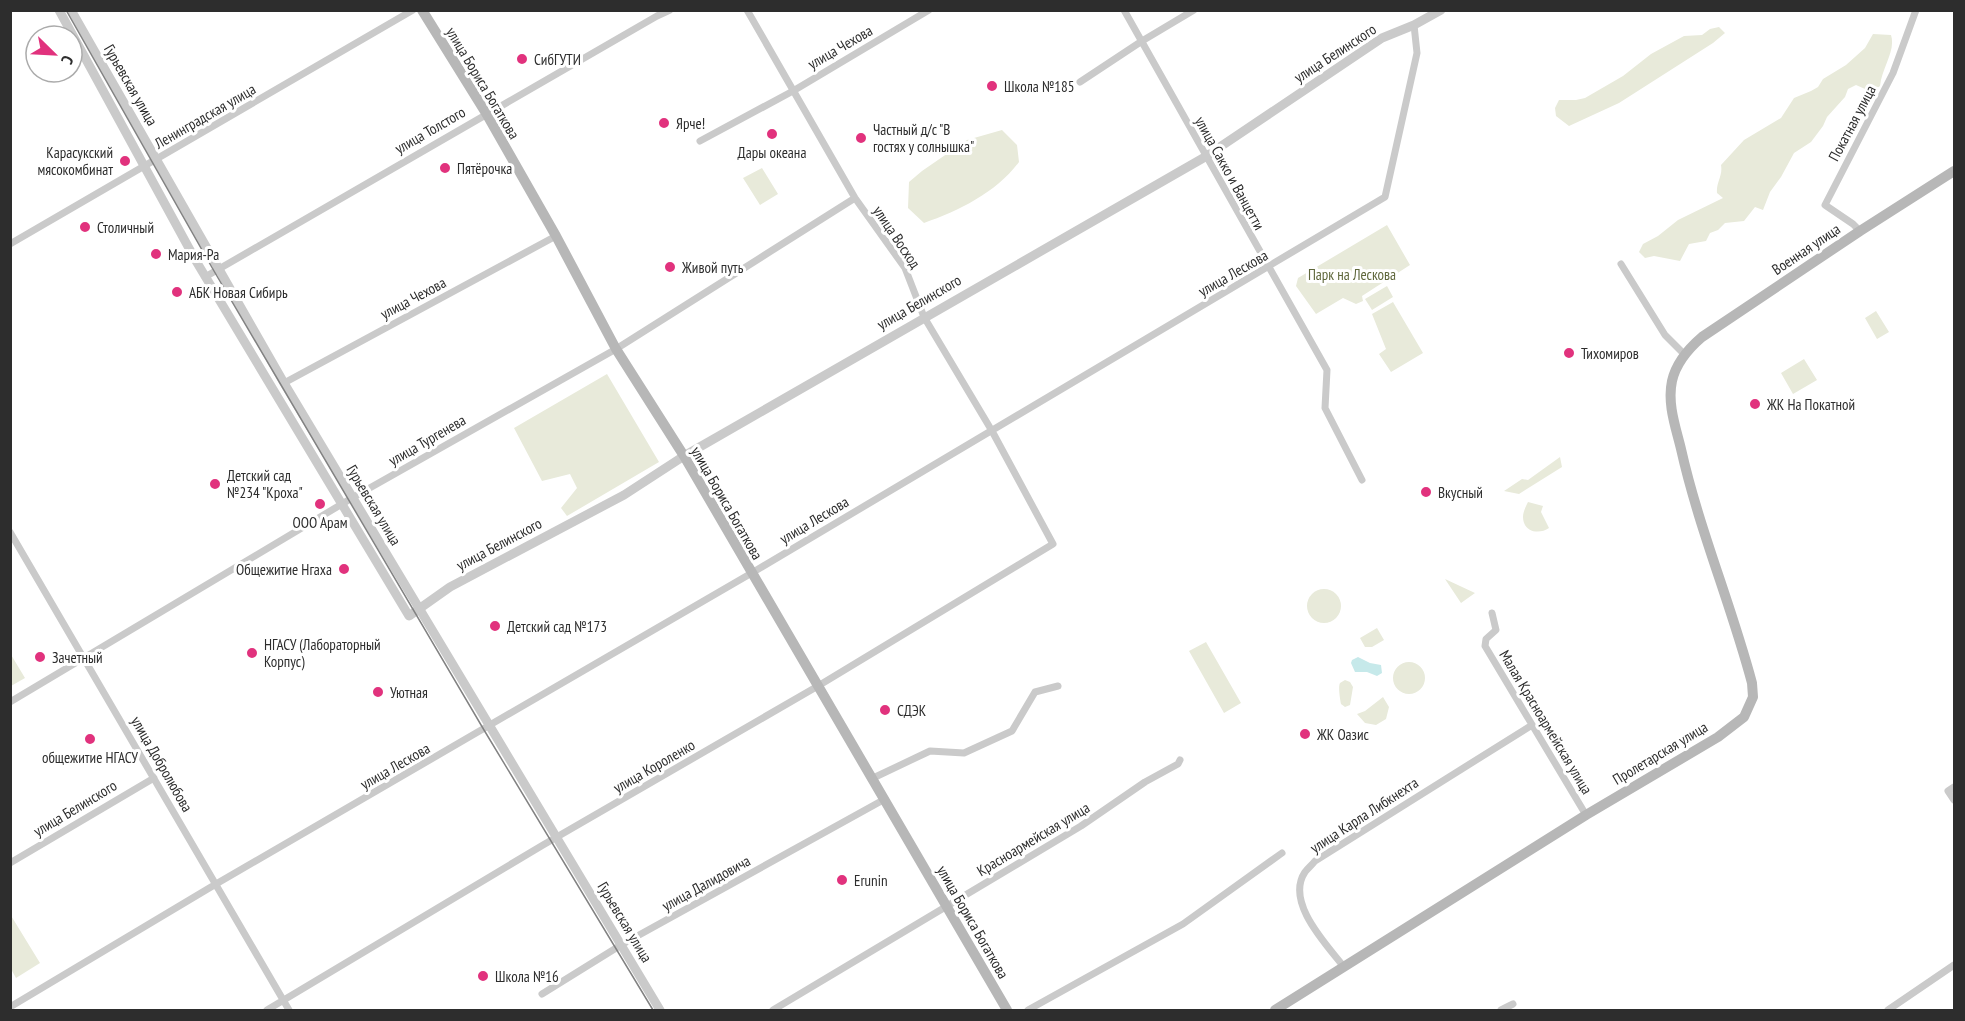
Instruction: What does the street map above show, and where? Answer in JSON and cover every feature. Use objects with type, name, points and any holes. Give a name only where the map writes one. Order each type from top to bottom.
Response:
[{"type":"main road","name":"улица Бориса Богаткова","points":[[422,10],[486,113],[556,236],[616,349],[684,456],[750,573],[885,799],[1007,1011]]},
{"type":"main road","name":"Военная улица","points":[[1682,358],[1689,348],[1702,337],[1954,171]]},
{"type":"main road","name":"Пролетарская улица","points":[[1275,1011],[1587,815],[1718,737],[1744,717],[1753,697],[1752,683],[1701,524],[1672,409],[1671,384],[1682,358]]},
{"type":"street","name":"Гурьевская улица","points":[[59,10],[205,276],[409,616]]},
{"type":"street","name":"Гурьевская улица","points":[[71,10],[284,383],[660,1011]]},
{"type":"street","name":"Ленинградская улица","points":[[10,244],[412,10]]},
{"type":"street","name":"улица Толстого","points":[[205,276],[486,113],[670,10]]},
{"type":"street","name":"улица Восход","points":[[747,10],[855,198],[905,268],[924,317],[992,431],[1053,544]]},
{"type":"street","name":"улица Чехова","points":[[700,141],[793,91],[929,10]]},
{"type":"street","name":"улица Сакко и Ванцетти","points":[[1124,10],[1327,370],[1325,408],[1362,480]]},
{"type":"street","points":[[1080,82],[1194,10]]},
{"type":"street","name":"улица Белинского","points":[[409,616],[450,587],[624,495],[684,456],[1205,157],[1382,38],[1414,25],[1441,10]]},
{"type":"street","name":"Покатная улица","points":[[1860,231],[1825,206],[1893,73],[1916,10]]},
{"type":"street","name":"улица Лескова","points":[[10,1007],[1269,268],[1386,197],[1417,52],[1414,25]]},
{"type":"street","name":"улица Тургенева","points":[[10,702],[352,498],[616,349],[855,198]]},
{"type":"street","name":"улица Чехова","points":[[284,383],[556,236]]},
{"type":"street","points":[[1622,264],[1665,335],[1682,358]]},
{"type":"street","name":"улица Добролюбова","points":[[10,532],[290,1011]]},
{"type":"street","name":"улица Короленко","points":[[267,1011],[818,686],[1053,544]]},
{"type":"street","name":"Малая Красноармейская улица","points":[[1492,613],[1496,630],[1486,639],[1485,646],[1587,815]]},
{"type":"street","points":[[871,779],[930,751],[964,753],[1012,731],[1035,693],[1058,686]]},
{"type":"street","name":"улица Карла Либкнехта","points":[[1344,967],[1310,923],[1300,897],[1300,885],[1305,872],[1315,861],[1532,725]]},
{"type":"street","name":"Красноармейская улица","points":[[772,1011],[1081,826],[1145,782],[1178,764],[1180,760]]},
{"type":"street","name":"улица Белинского","points":[[10,863],[154,778]]},
{"type":"street","points":[[1954,787],[1948,791],[1954,800]]},
{"type":"street","name":"улица Далидовича","points":[[542,994],[621,945],[885,799]]},
{"type":"street","points":[[1028,1011],[1183,924],[1282,853]]},
{"type":"street","points":[[1888,1011],[1954,965]]},
{"type":"street","points":[[1501,1011],[1513,1004]]},
{"type":"green space","points":[[1719,27],[1725,33],[1713,43],[1619,103],[1569,126],[1556,116],[1555,108],[1559,100],[1585,98],[1623,76],[1651,54],[1684,36],[1702,35],[1710,29]]},
{"type":"green space","points":[[1873,34],[1891,35],[1892,41],[1880,86],[1872,92],[1856,85],[1848,89],[1845,97],[1827,117],[1811,142],[1794,153],[1770,192],[1763,210],[1755,207],[1744,221],[1725,223],[1718,230],[1710,233],[1706,241],[1689,244],[1680,261],[1654,256],[1645,258],[1639,252],[1643,244],[1658,236],[1678,220],[1723,198],[1717,193],[1721,165],[1744,140],[1781,118],[1794,98],[1818,87],[1823,79],[1846,65],[1865,48]]},
{"type":"green space","points":[[1002,130],[1017,145],[1019,162],[1000,182],[964,206],[924,223],[908,208],[909,182],[922,171],[967,140]]},
{"type":"green space","points":[[762,168],[778,194],[760,205],[743,178]]},
{"type":"green space","name":"Парк на Лескова","points":[[1387,225],[1410,265],[1362,296],[1363,301],[1356,304],[1343,298],[1316,314],[1296,286],[1298,278]]},
{"type":"green space","points":[[1387,286],[1393,297],[1372,310],[1365,299]]},
{"type":"green space","points":[[1393,302],[1423,353],[1391,372],[1379,354],[1386,349],[1372,314]]},
{"type":"green space","points":[[1876,311],[1889,332],[1877,339],[1865,318]]},
{"type":"green space","points":[[1804,359],[1817,380],[1793,394],[1781,373]]},
{"type":"green space","points":[[607,374],[659,462],[567,516],[561,508],[577,488],[570,474],[542,481],[514,428]]},
{"type":"green space","points":[[1560,457],[1562,467],[1519,494],[1504,491],[1522,479],[1528,480]]},
{"type":"green space","points":[[1528,502],[1543,506],[1541,512],[1549,528],[1536,532],[1526,526],[1523,515]]},
{"type":"green space","points":[[1445,579],[1475,593],[1461,603]]},
{"type":"green space","points":[[1324,589],[1336,594],[1341,606],[1336,618],[1324,623],[1312,618],[1307,606],[1312,594]]},
{"type":"green space","points":[[1377,628],[1384,640],[1372,647],[1365,647],[1360,638]]},
{"type":"green space","points":[[1206,642],[1241,703],[1224,713],[1189,651]]},
{"type":"green space","points":[[10,653],[25,678],[11,686],[10,686]]},
{"type":"green space","points":[[1409,662],[1420,667],[1425,678],[1420,689],[1409,694],[1398,689],[1393,678],[1398,667]]},
{"type":"green space","points":[[1345,680],[1353,687],[1350,705],[1345,707],[1341,704],[1339,687],[1340,683]]},
{"type":"green space","points":[[1383,697],[1389,707],[1386,719],[1376,725],[1365,723],[1357,714],[1365,711]]},
{"type":"green space","points":[[10,914],[40,963],[16,978],[11,969]]},
{"type":"water","points":[[1358,657],[1381,665],[1382,673],[1377,676],[1367,672],[1355,672],[1351,663]]},
{"type":"tram line","points":[[66,10],[214,271],[484,730],[653,1010]]},
{"type":"place","name":"СибГУТИ","points":[[522,59]]},
{"type":"place","name":"Школа №185","points":[[992,86]]},
{"type":"place","name":"Ярче!","points":[[664,123]]},
{"type":"place","name":"Дары океана","points":[[772,134]]},
{"type":"place","name":"Частный д/c \"В гостях у солнышка\"","points":[[861,138]]},
{"type":"place","name":"Карасукский мясокомбинат","points":[[125,161]]},
{"type":"place","name":"Пятёрочка","points":[[445,168]]},
{"type":"place","name":"Столичный","points":[[85,227]]},
{"type":"place","name":"Мария-Ра","points":[[156,254]]},
{"type":"place","name":"Живой путь","points":[[670,267]]},
{"type":"place","name":"АБК Новая Сибирь","points":[[177,292]]},
{"type":"place","name":"Тихомиров","points":[[1569,353]]},
{"type":"place","name":"ЖК На Покатной","points":[[1755,404]]},
{"type":"place","name":"Детский сад №234 \"Кроха\"","points":[[215,484]]},
{"type":"place","name":"Вкусный","points":[[1426,492]]},
{"type":"place","name":"ООО Арам","points":[[320,504]]},
{"type":"place","name":"Общежитие Нгаха","points":[[344,569]]},
{"type":"place","name":"Детский сад №173","points":[[495,626]]},
{"type":"place","name":"НГАСУ (Лабораторный Корпус)","points":[[252,653]]},
{"type":"place","name":"Зачетный","points":[[40,657]]},
{"type":"place","name":"Уютная","points":[[378,692]]},
{"type":"place","name":"СДЭК","points":[[885,710]]},
{"type":"place","name":"ЖК Оазис","points":[[1305,734]]},
{"type":"place","name":"общежитие НГАСУ","points":[[90,739]]},
{"type":"place","name":"Erunin","points":[[842,880]]},
{"type":"place","name":"Школа №16","points":[[483,976]]}]
